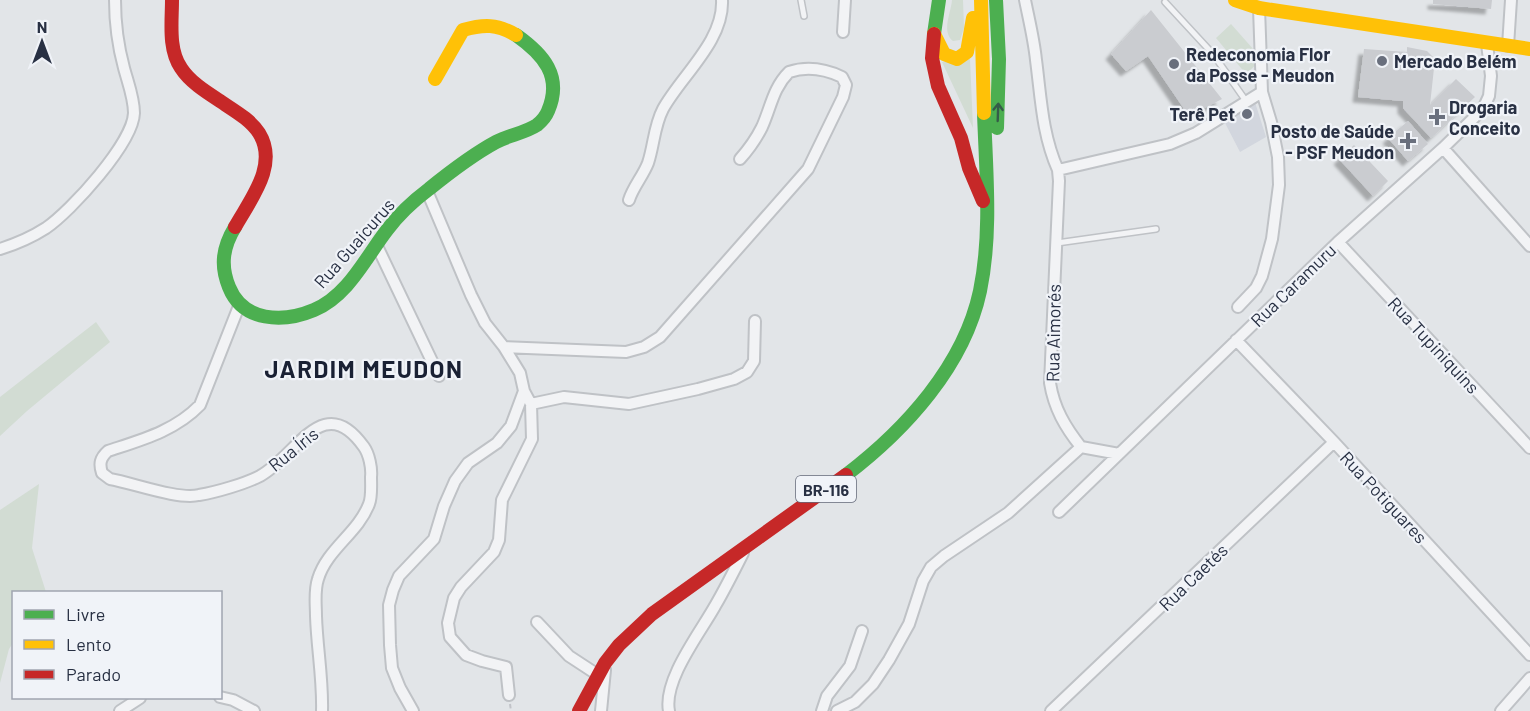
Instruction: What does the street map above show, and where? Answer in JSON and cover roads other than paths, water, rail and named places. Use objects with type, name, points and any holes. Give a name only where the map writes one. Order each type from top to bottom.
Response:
[{"type":"main road","points":[[172,0],[174,56],[182,70],[195,83],[256,128],[263,140],[266,156],[265,173],[258,190],[229,235],[222,257],[223,279],[239,306]]},
{"type":"main road","points":[[939,0],[932,58],[938,86],[961,138],[969,168],[987,212]]},
{"type":"main road","points":[[934,34],[942,53],[949,58],[957,59],[962,56],[967,52],[979,0]]},
{"type":"main road","name":"BR-116","points":[[579,711],[597,675],[606,663],[625,641],[661,607],[844,476],[895,432],[944,376],[957,352],[976,302],[986,244],[984,69],[979,0]]},
{"type":"main road","points":[[987,212],[998,120],[999,59],[996,0]]},
{"type":"main road","points":[[1235,0],[1259,8],[1530,49]]},
{"type":"main road","name":"Rua Guaicurus","points":[[239,306],[256,316],[279,317],[320,308],[341,292],[402,212],[480,151],[500,140],[539,125],[549,110],[552,82],[549,66],[543,57],[521,39],[495,25],[479,25],[460,34],[435,79]]},
{"type":"street","points":[[0,249],[38,232],[63,213],[122,145],[129,132],[134,116],[134,102],[118,44],[115,0]]},
{"type":"street","points":[[629,200],[648,162],[656,126],[663,110],[703,53],[719,20],[722,0]]},
{"type":"street","points":[[843,32],[845,0]]},
{"type":"street","name":"Rua Aimorés","points":[[1025,0],[1036,60],[1043,123],[1058,170],[1059,181],[1050,382],[1058,412],[1068,431],[1081,447]]},
{"type":"street","points":[[1508,46],[1511,0]]},
{"type":"street","points":[[1238,308],[1256,288],[1262,276],[1272,238],[1278,196],[1278,157],[1262,92],[1259,8]]},
{"type":"street","name":"Rua Caramuru","points":[[1059,512],[1338,243],[1484,109],[1489,96],[1491,76],[1487,44]]},
{"type":"street","points":[[504,347],[626,352],[645,347],[660,337],[808,169],[822,145],[845,90],[842,77],[832,72],[811,68],[789,72],[777,86],[762,127],[748,151],[740,159]]},
{"type":"street","points":[[1058,170],[1170,144],[1196,134],[1262,92]]},
{"type":"street","points":[[1443,148],[1530,246]]},
{"type":"street","points":[[427,191],[471,295],[485,323],[504,347],[520,373],[524,391],[531,404],[531,439],[502,500],[499,540],[494,552],[461,587],[454,598],[448,623],[450,637],[466,655],[506,667],[509,695]]},
{"type":"street","name":"Rua Tupiniquins","points":[[1338,243],[1530,448]]},
{"type":"street","points":[[377,246],[439,376]]},
{"type":"street","name":"Rua Íris","points":[[239,306],[200,405],[171,428],[108,451],[99,464],[102,473],[110,478],[180,495],[196,496],[259,476],[272,468],[308,434],[320,427],[333,423],[344,425],[354,433],[366,450],[371,472],[369,503],[362,517],[327,558],[318,580],[315,597],[323,693],[322,711]]},
{"type":"street","points":[[531,404],[564,397],[628,404],[734,379],[747,372],[754,361],[755,321]]},
{"type":"street","name":"Rua Potiguares","points":[[1236,340],[1334,442],[1530,655]]},
{"type":"street","points":[[413,711],[392,668],[389,605],[393,590],[399,576],[434,539],[444,506],[461,472],[468,463],[497,443],[511,426],[524,391]]},
{"type":"street","name":"Rua Caetés","points":[[1051,711],[1334,442]]},
{"type":"street","points":[[837,711],[855,702],[878,676],[909,624],[923,581],[931,567],[1008,513],[1081,447],[1119,454]]},
{"type":"street","points":[[669,711],[671,688],[682,661],[746,548]]},
{"type":"street","points":[[537,622],[569,656],[597,675]]},
{"type":"street","points":[[822,711],[827,696],[850,666],[862,631]]},
{"type":"street","points":[[601,711],[606,663]]},
{"type":"street","points":[[1501,711],[1530,678]]},
{"type":"street","points":[[222,697],[233,700],[254,711]]},
{"type":"street","points":[[120,711],[138,699]]},
{"type":"lane","points":[[801,0],[804,16]]},
{"type":"lane","points":[[1165,2],[1213,54],[1246,101]]},
{"type":"lane","points":[[1055,243],[1156,229]]},
{"type":"place","name":"Mercado Belém","points":[[1382,61]]},
{"type":"place","name":"Redeconomia Flor da Posse - Meudon","points":[[1174,64]]},
{"type":"place","name":"Terê Pet","points":[[1247,114]]},
{"type":"place","name":"Drogaria Conceito","points":[[1437,117]]},
{"type":"place","name":"Posto de Saúde - PSF Meudon","points":[[1408,141]]},
{"type":"district","name":"JARDIM MEUDON","points":[[364,368]]}]
